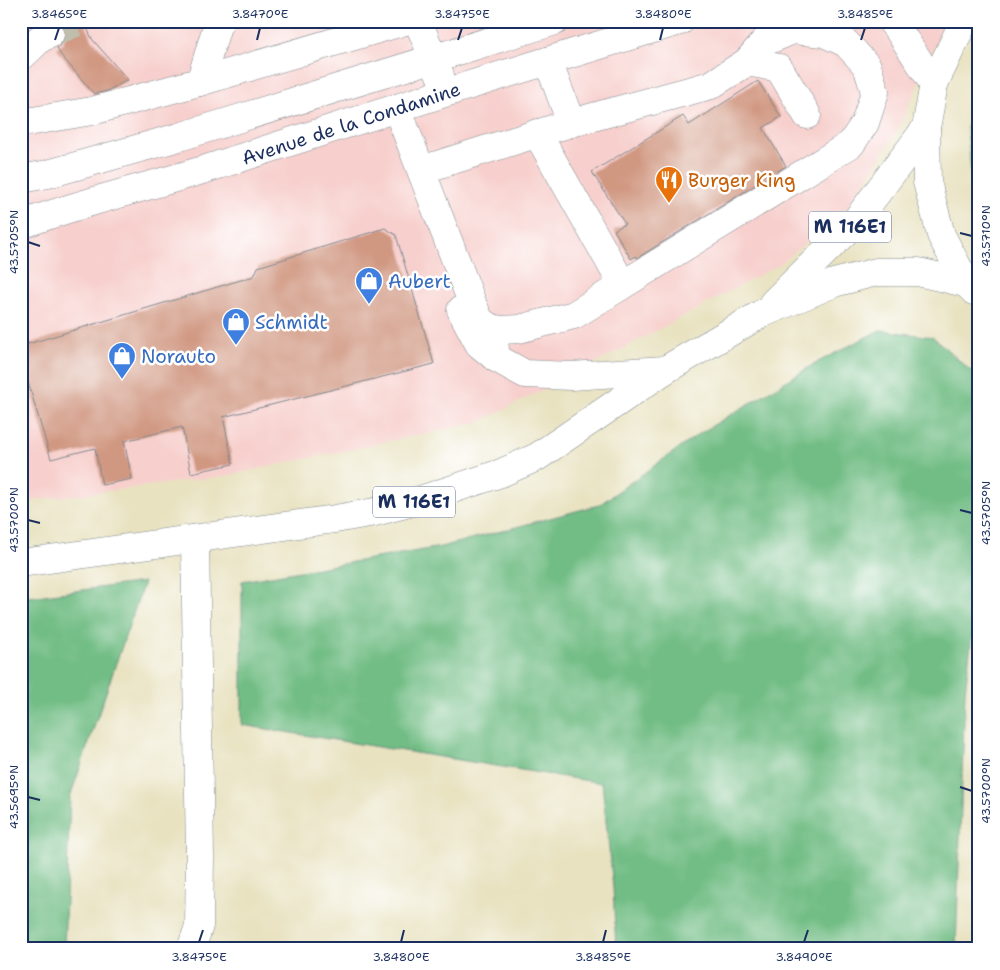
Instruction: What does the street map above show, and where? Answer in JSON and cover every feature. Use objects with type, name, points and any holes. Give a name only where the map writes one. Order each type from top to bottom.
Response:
[{"type":"main road","points":[[199,82],[220,21]]},
{"type":"main road","points":[[21,124],[92,111],[199,82],[405,21]]},
{"type":"main road","points":[[418,21],[447,92]]},
{"type":"main road","name":"Avenue de la Condamine","points":[[21,179],[48,174],[179,137],[554,21]]},
{"type":"main road","name":"Avenue de la Condamine","points":[[21,226],[548,60],[680,21]]},
{"type":"main road","points":[[891,21],[900,31],[934,84]]},
{"type":"main road","points":[[964,21],[934,84],[926,128],[927,182],[941,235],[972,290]]},
{"type":"main road","points":[[390,110],[421,170],[480,320],[491,328],[500,330],[519,328],[574,315],[851,144],[865,123],[876,92],[866,66],[846,43],[824,33],[793,30],[764,42],[747,62],[711,85],[571,123],[421,170]]},
{"type":"main road","points":[[21,57],[41,38],[50,34]]},
{"type":"main road","points":[[548,60],[571,123]]},
{"type":"main road","points":[[747,62],[780,68],[807,115]]},
{"type":"main road","points":[[390,110],[458,306],[479,344],[496,358],[525,374],[571,376],[665,370]]},
{"type":"main road","name":"M 116E1","points":[[761,314],[855,222],[926,128]]},
{"type":"main road","points":[[537,134],[616,273]]},
{"type":"main road","name":"M 116E1","points":[[21,563],[375,512],[417,501],[501,473],[538,457],[665,370],[761,314],[834,283],[876,272],[918,272],[972,290]]},
{"type":"main road","points":[[496,358],[494,343],[500,330]]},
{"type":"main road","points":[[191,949],[199,926],[200,857],[195,539]]},
{"type":"shaded area","points":[[21,21],[946,21],[898,129],[850,205],[780,264],[600,361],[479,422],[225,476],[21,502]]},
{"type":"green space","points":[[979,82],[979,208],[973,196],[967,127]]},
{"type":"green space","points":[[880,330],[933,337],[979,378],[979,577],[965,692],[956,949],[616,949],[613,887],[602,783],[242,725],[242,581],[441,547],[599,505],[699,434],[816,363]]},
{"type":"green space","points":[[144,582],[70,797],[64,949],[21,949],[21,598]]},
{"type":"building","points":[[59,21],[84,21],[92,39],[128,80],[107,91],[94,94],[57,48],[63,43],[66,35],[64,27]]},
{"type":"building","name":"Burger King","points":[[758,81],[781,117],[763,128],[786,166],[637,258],[636,256],[631,259],[614,230],[625,224],[592,172],[683,116],[689,125]]},
{"type":"building","points":[[385,228],[396,235],[434,364],[223,417],[233,464],[191,473],[182,427],[124,441],[132,479],[102,485],[95,448],[51,459],[21,359],[21,346],[254,276],[258,267]]},
{"type":"tunnel","points":[[50,34],[80,21]]},
{"type":"place","name":"Burger King","points":[[669,204]]},
{"type":"place","name":"Aubert","points":[[369,305]]},
{"type":"place","name":"Schmidt","points":[[236,346]]},
{"type":"place","name":"Norauto","points":[[122,380]]}]
